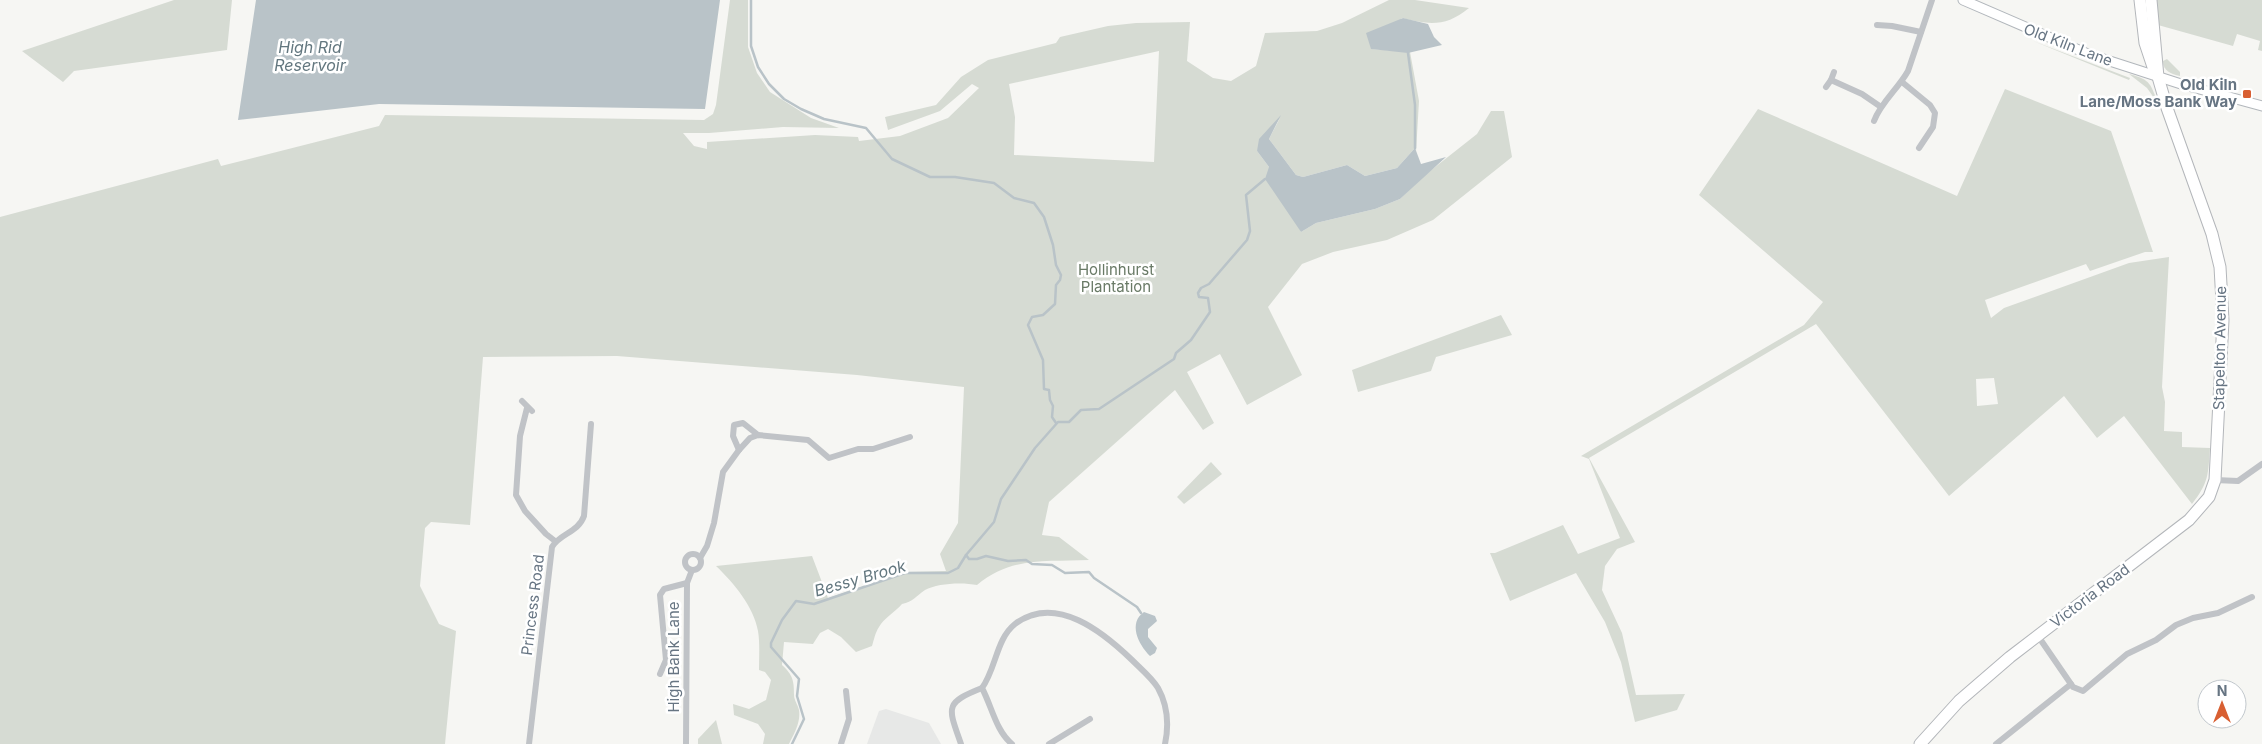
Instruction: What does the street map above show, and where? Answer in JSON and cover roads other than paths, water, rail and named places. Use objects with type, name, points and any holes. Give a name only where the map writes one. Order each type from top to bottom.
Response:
[{"type":"highway","points":[[2140,0],[2145,43],[2151,64],[2158,77]]},
{"type":"highway","points":[[2151,0],[2158,77]]},
{"type":"highway","name":"Stapelton Avenue","points":[[2158,77],[2167,108],[2212,234],[2220,267],[2223,320],[2215,480]]},
{"type":"highway","name":"Victoria Road","points":[[1920,744],[1959,701],[2010,657],[2189,520],[2209,497],[2215,480]]},
{"type":"main road","name":"Old Kiln Lane","points":[[1963,0],[2088,54],[2158,77],[2262,106]]},
{"type":"street","points":[[1874,121],[1881,107],[1902,82],[1932,0]]},
{"type":"street","points":[[1877,25],[1892,22],[1921,32]]},
{"type":"street","points":[[1826,87],[1834,72]]},
{"type":"street","points":[[1831,80],[1862,94],[1881,107]]},
{"type":"street","points":[[1902,82],[1930,105],[1935,113],[1935,122],[1928,141],[1919,148]]},
{"type":"street","points":[[522,401],[530,409],[520,436],[516,495],[525,512],[546,534],[556,541]]},
{"type":"street","points":[[739,450],[733,436],[734,425],[743,422],[758,435],[808,440],[829,458],[858,449],[872,449],[882,444],[910,437]]},
{"type":"street","name":"Princess Road","points":[[529,744],[552,547],[556,541],[577,528],[584,516],[591,424]]},
{"type":"street","name":"High Bank Lane","points":[[700,558],[693,554],[686,558],[686,566],[692,570],[697,570],[700,566],[700,558],[707,546],[714,523],[720,479],[727,465],[750,438],[758,435]]},
{"type":"street","points":[[2215,480],[2238,481],[2262,464]]},
{"type":"street","name":"High Bank Lane","points":[[686,744],[687,583],[692,570]]},
{"type":"street","points":[[660,674],[666,660],[660,595],[664,589],[687,583]]},
{"type":"street","points":[[2038,636],[2070,684],[2078,690],[2086,689],[2127,654],[2156,640],[2176,625],[2193,618],[2218,613],[2242,598],[2252,597]]},
{"type":"street","points":[[961,744],[952,716],[953,706],[959,698],[982,688],[992,672],[1000,645],[1013,625],[1021,620],[1040,614],[1069,617],[1086,623],[1099,631],[1152,681],[1166,707],[1165,744]]},
{"type":"street","points":[[1996,744],[2070,684]]},
{"type":"street","points":[[982,688],[999,728],[1005,738],[1012,744]]},
{"type":"street","points":[[841,744],[849,719],[846,691]]},
{"type":"street","points":[[1049,744],[1090,719]]},
{"type":"water","name":"High Rid Reservoir","points":[[256,0],[720,0],[705,109],[379,104],[238,120]]},
{"type":"water","points":[[1403,18],[1428,24],[1434,37],[1442,45],[1408,53],[1371,49],[1366,33]]},
{"type":"water","points":[[1281,115],[1269,139],[1296,175],[1303,177],[1347,165],[1365,176],[1397,168],[1415,148],[1421,164],[1446,157],[1400,199],[1375,209],[1316,223],[1301,232],[1265,179],[1269,167],[1257,151],[1259,139]]},
{"type":"water","points":[[1144,612],[1155,616],[1157,621],[1148,629],[1148,637],[1157,648],[1155,653],[1150,656],[1136,634],[1136,622]]},
{"type":"waterway","points":[[751,0],[751,46],[758,67],[769,84],[784,99],[824,119],[866,128],[892,159],[930,177],[955,177],[994,183],[1014,198],[1034,203],[1044,217],[1053,245],[1056,265],[1061,275],[1056,285],[1055,304],[1043,315],[1032,317],[1028,325],[1043,360],[1044,389],[1049,390],[1053,406],[1052,417],[1056,423]]},
{"type":"waterway","points":[[1408,53],[1415,105],[1415,148]]},
{"type":"waterway","name":"Bessy Brook","points":[[792,744],[804,719],[797,696],[799,679],[771,647],[771,643],[782,620],[796,601],[814,604],[905,573],[948,573],[958,568],[966,555],[994,522],[1001,499],[1035,448],[1058,422],[1069,422],[1081,410],[1099,409],[1174,359],[1176,353],[1191,340],[1210,312],[1208,298],[1199,297],[1198,293],[1201,288],[1209,284],[1247,240],[1250,231],[1246,195],[1265,179]]},
{"type":"waterway","points":[[966,555],[969,559],[986,556],[1008,561],[1026,560],[1032,564],[1052,565],[1065,573],[1089,572],[1094,578],[1137,607],[1141,613]]},
{"type":"place","name":"Old Kiln Lane/Moss Bank Way","points":[[2247,94]]},
{"type":"park label","name":"Hollinhurst Plantation","points":[[1116,278]]}]
